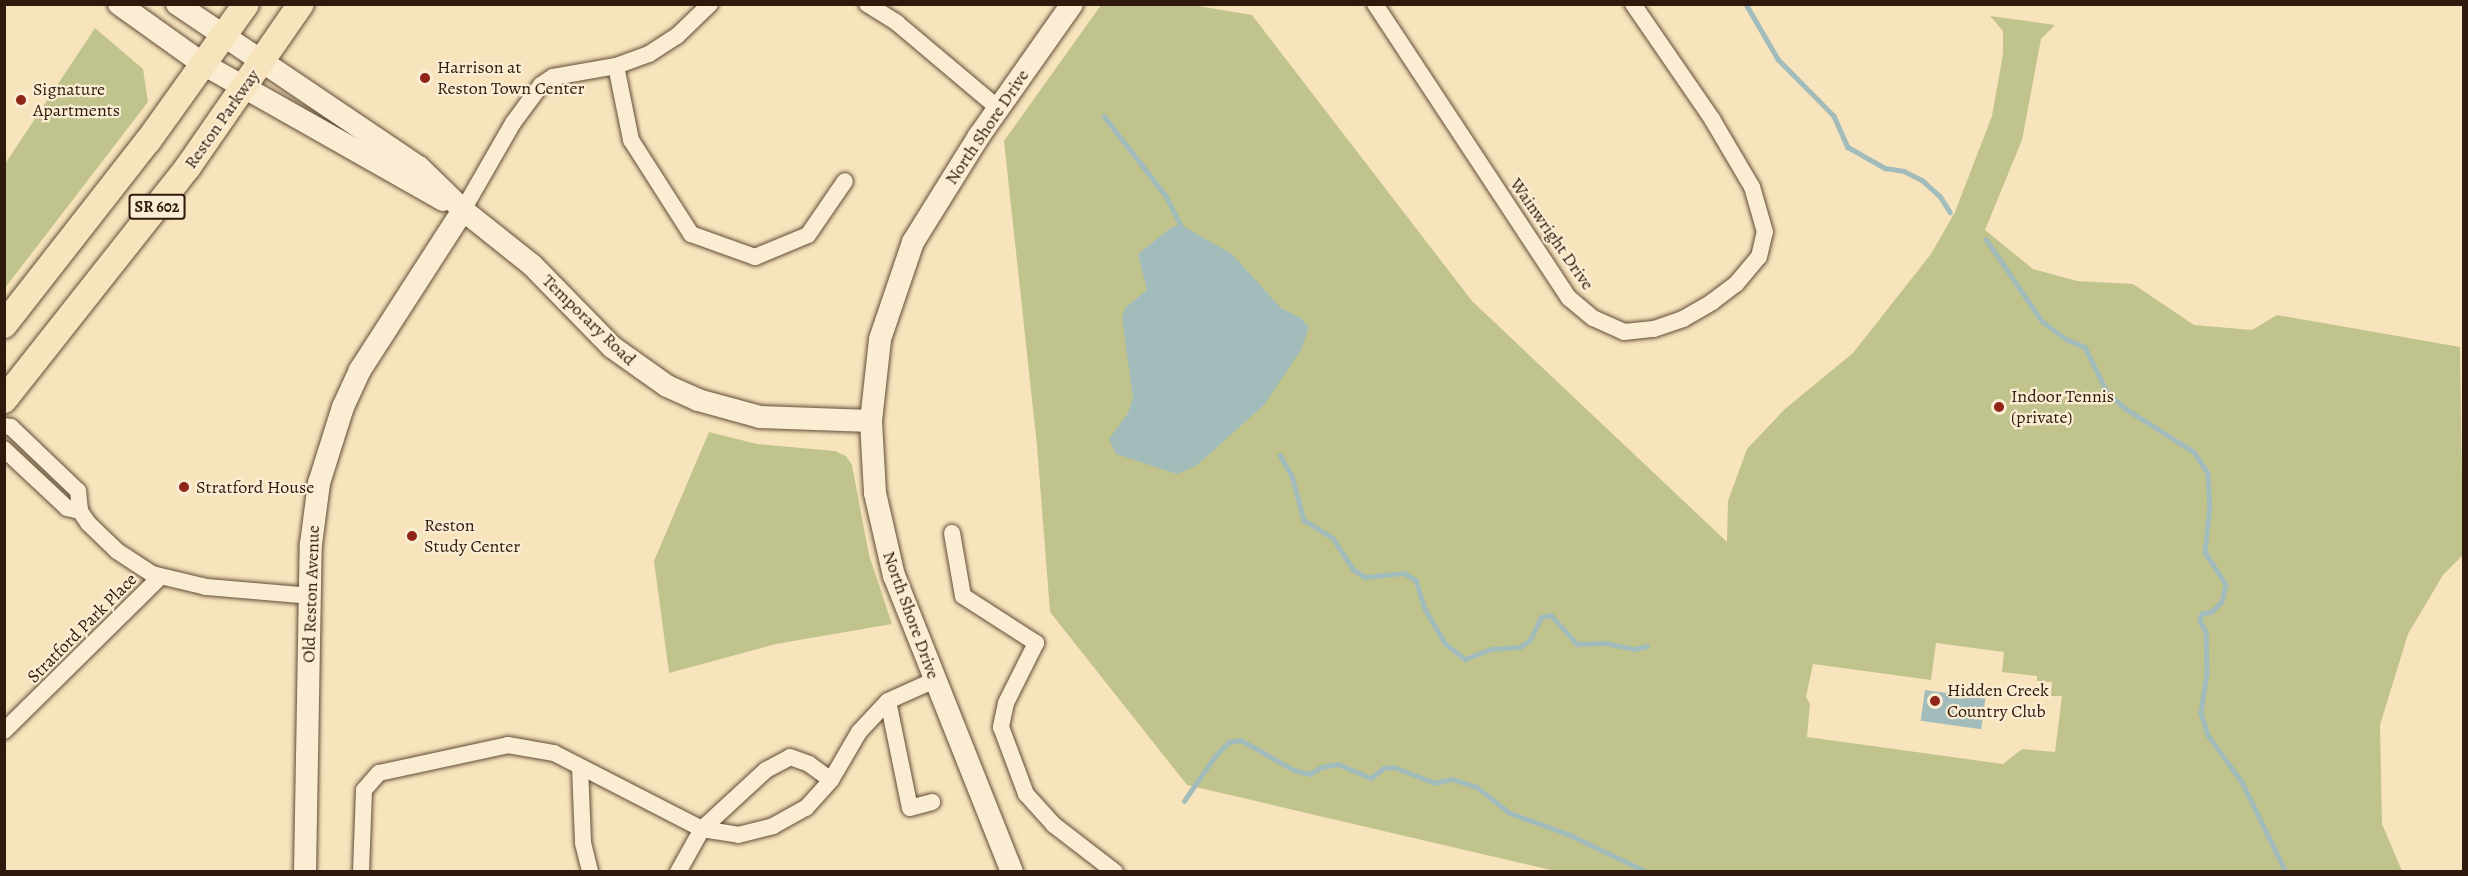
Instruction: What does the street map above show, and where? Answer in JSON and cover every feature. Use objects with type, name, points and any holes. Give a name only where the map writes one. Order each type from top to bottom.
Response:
[{"type":"main road","name":"SR 602","points":[[4,325],[246,4]]},
{"type":"main road","name":"Reston Parkway","points":[[4,400],[160,204],[244,88],[301,4]]},
{"type":"street","name":"Temporary Road","points":[[119,4],[203,64],[463,210]]},
{"type":"street","name":"Temporary Road","points":[[177,4],[222,38],[419,167],[463,210],[532,265],[612,347],[667,386],[698,400],[760,417],[871,421]]},
{"type":"street","points":[[463,210],[513,123],[541,85],[553,77],[616,66],[649,54],[677,36],[710,4]]},
{"type":"street","name":"North Shore Drive","points":[[1011,872],[894,576],[882,535],[875,493],[871,421],[880,339],[905,259],[934,204],[1072,4]]},
{"type":"street","name":"Wainwright Drive","points":[[1375,4],[1569,298],[1593,318],[1624,332],[1654,329],[1683,319],[1712,302],[1736,284],[1758,257],[1765,232],[1752,187],[1712,119],[1633,4]]},
{"type":"street","points":[[874,6],[999,109]]},
{"type":"street","points":[[616,66],[631,140],[691,234],[755,257],[808,235],[845,181]]},
{"type":"street","name":"Old Reston Avenue","points":[[305,872],[311,544],[319,483],[343,407],[373,347],[463,210]]},
{"type":"street","points":[[4,426],[11,427],[78,491],[80,511]]},
{"type":"street","points":[[4,449],[67,508],[80,511],[117,551],[160,577],[206,587],[310,596]]},
{"type":"street","points":[[952,533],[963,596],[1036,643],[1006,703],[1001,727],[1026,794],[1054,825],[1115,872]]},
{"type":"street","name":"Stratford Park Place","points":[[4,731],[160,577]]},
{"type":"street","points":[[361,872],[364,790],[379,773],[508,745],[554,753],[702,829],[738,835],[773,826],[806,808],[831,780],[859,732],[888,701],[936,680]]},
{"type":"street","points":[[888,701],[910,808],[932,802]]},
{"type":"street","points":[[678,872],[702,829],[766,770],[790,757],[809,764],[831,780]]},
{"type":"street","points":[[580,767],[583,843],[590,872]]},
{"type":"green space","name":"Hidden Creek Country Club","points":[[1101,5],[1192,5],[1252,15],[1472,301],[1727,542],[1728,501],[1747,449],[1785,409],[1853,353],[1931,254],[1955,212],[1992,116],[2003,54],[2003,31],[1990,16],[2055,25],[2041,39],[2022,140],[1985,230],[2033,269],[2077,281],[2133,284],[2194,325],[2252,330],[2277,315],[2460,347],[2463,555],[2443,575],[2408,634],[2380,725],[2382,824],[2402,871],[1555,871],[1187,785],[1050,612],[1037,446],[1004,141]],"holes":[[[1936,643],[2004,652],[2002,672],[2037,676],[2037,681],[2052,682],[2051,696],[2062,696],[2055,752],[2022,749],[2003,764],[1807,737],[1810,704],[1806,697],[1813,664],[1931,680]]]},
{"type":"green space","points":[[95,28],[143,69],[148,102],[5,288],[5,164]]},
{"type":"green space","points":[[709,432],[757,444],[835,451],[846,456],[852,465],[869,555],[892,624],[776,644],[669,673],[654,561]]},
{"type":"water","points":[[1181,225],[1232,254],[1281,308],[1301,318],[1309,327],[1301,350],[1264,405],[1196,466],[1177,474],[1116,454],[1109,439],[1128,413],[1133,398],[1122,317],[1125,308],[1147,290],[1138,254],[1172,227]]},
{"type":"water","name":"Hidden Creek Country Club","points":[[1925,690],[1985,698],[1981,729],[1921,721]]},
{"type":"waterway","points":[[1746,4],[1778,59],[1834,116],[1848,147],[1885,168],[1904,171],[1922,180],[1940,196],[1950,212]]},
{"type":"waterway","points":[[1104,116],[1166,196],[1181,225]]},
{"type":"waterway","points":[[1986,239],[2042,321],[2066,339],[2085,347],[2107,392],[2126,409],[2194,452],[2208,473],[2210,506],[2205,552],[2226,584],[2222,602],[2212,612],[2202,614],[2200,621],[2206,632],[2207,673],[2201,713],[2208,735],[2242,782],[2286,872]]},
{"type":"waterway","points":[[1280,455],[1292,476],[1304,520],[1333,538],[1353,569],[1365,577],[1404,573],[1416,580],[1424,607],[1445,643],[1465,659],[1491,649],[1520,647],[1530,640],[1541,617],[1551,615],[1577,644],[1606,643],[1634,649],[1647,646]]},
{"type":"waterway","points":[[1184,801],[1215,756],[1229,742],[1241,740],[1294,770],[1310,774],[1321,767],[1338,764],[1371,778],[1384,768],[1394,767],[1435,783],[1452,779],[1477,787],[1510,813],[1568,834],[1647,872]]},
{"type":"place","name":"Harrison at Reston Town Center","points":[[425,78]]},
{"type":"place","name":"Signature Apartments","points":[[21,100]]},
{"type":"place","name":"Indoor Tennis (private)","points":[[1999,407]]},
{"type":"place","name":"Stratford House","points":[[184,487]]},
{"type":"place","name":"Reston Study Center","points":[[412,536]]},
{"type":"place","name":"Hidden Creek Country Club","points":[[1935,701]]}]
